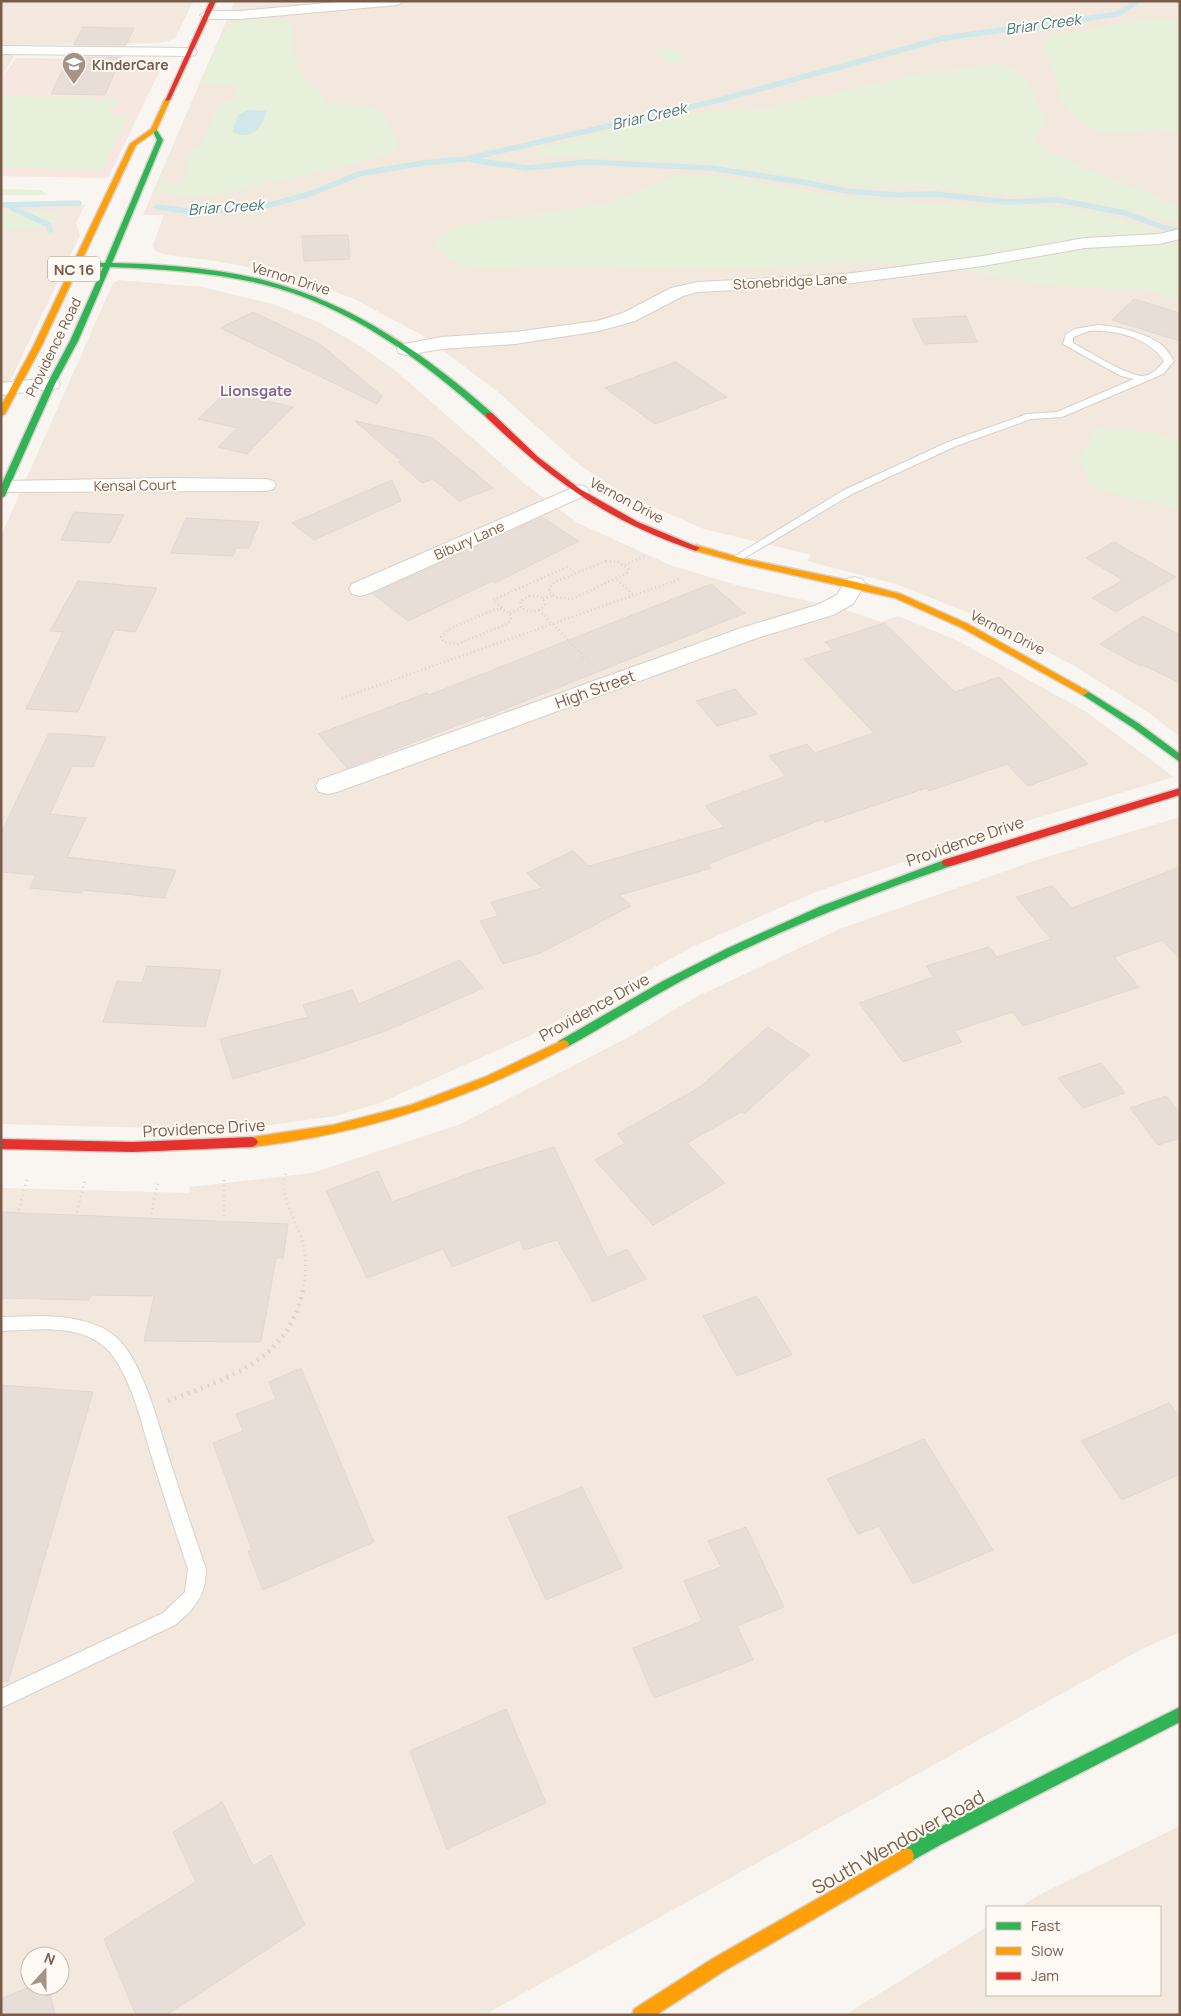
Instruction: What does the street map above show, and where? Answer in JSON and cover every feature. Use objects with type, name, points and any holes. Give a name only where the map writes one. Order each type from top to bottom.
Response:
[{"type":"street","points":[[154,130],[214,1]]},
{"type":"street","points":[[207,14],[240,15],[397,1]]},
{"type":"street","points":[[1,50],[190,52]]},
{"type":"street","name":"Providence Road","points":[[1,414],[8,388],[37,347],[133,144],[154,130],[159,136],[160,145],[74,341],[51,384],[3,492]]},
{"type":"street","name":"Stonebridge Lane","points":[[406,349],[442,343],[515,338],[600,326],[629,317],[646,306],[677,292],[698,287],[862,277],[983,261],[1085,243],[1142,241],[1173,235]]},
{"type":"street","name":"Vernon Drive","points":[[76,264],[183,269],[271,285],[336,308],[372,327],[406,349],[472,400],[534,458],[579,492],[605,508],[656,533],[688,544],[737,558],[854,584],[887,593],[920,606],[1041,666],[1121,715],[1180,759]]},
{"type":"street","points":[[8,388],[51,384]]},
{"type":"street","name":"Kensal Court","points":[[3,492],[168,484],[266,485]]},
{"type":"street","name":"Bibury Lane","points":[[360,588],[579,492]]},
{"type":"street","name":"High Street","points":[[328,786],[776,624],[831,608],[846,599],[854,584]]},
{"type":"street","name":"Providence Drive","points":[[1,1144],[118,1148],[221,1146],[265,1141],[348,1126],[382,1117],[449,1094],[515,1068],[576,1038],[700,966],[826,909],[924,871],[1021,839],[1180,792]]},
{"type":"street","name":"South Wendover Road","points":[[640,2015],[718,1964],[934,1839],[1180,1714]]},
{"type":"lane","points":[[737,558],[848,492],[952,444],[1030,416],[1059,415],[1144,379],[1160,372],[1169,360],[1160,347],[1112,328],[1079,330],[1069,336],[1068,344],[1124,374],[1144,379]]},
{"type":"lane","points":[[1,1324],[67,1324],[87,1329],[109,1340],[123,1358],[144,1410],[197,1569],[198,1588],[187,1604],[169,1619],[1,1699]]},
{"type":"path","points":[[625,565],[652,552]]},
{"type":"path","points":[[606,561],[619,562],[625,565],[628,569],[628,574],[572,599],[563,599],[549,592],[555,582],[606,561]]},
{"type":"path","points":[[505,611],[493,600],[567,567],[576,574]]},
{"type":"path","points":[[342,698],[680,579]]},
{"type":"path","points":[[617,580],[634,595]]},
{"type":"path","points":[[543,599],[553,595]]},
{"type":"path","points":[[510,613],[511,620],[507,624],[465,642],[451,644],[444,642],[441,637],[447,630],[493,610],[510,613],[521,608],[528,611],[539,610],[545,604],[543,599],[537,596],[525,597],[519,603],[521,608]]},
{"type":"path","points":[[539,610],[610,684]]},
{"type":"path","points":[[162,1404],[242,1370],[264,1357],[280,1341],[292,1324],[304,1279],[304,1251],[298,1226],[281,1186],[282,1178],[286,1174]]},
{"type":"path","points":[[19,1210],[27,1178]]},
{"type":"path","points":[[77,1212],[85,1180]]},
{"type":"path","points":[[224,1180],[224,1217]]},
{"type":"path","points":[[151,1214],[158,1182]]},
{"type":"shaded area","points":[[1,1],[193,1],[176,37],[169,41],[155,43],[20,45],[1,79]]},
{"type":"shaded area","points":[[235,1],[1180,1],[1180,737],[1149,713],[1073,665],[982,618],[896,584],[807,561],[811,555],[704,529],[628,496],[581,466],[498,392],[422,335],[352,298],[311,283],[268,271],[216,261],[167,255],[155,251],[153,245],[164,215],[143,215]]},
{"type":"shaded area","points":[[16,58],[165,60],[108,178],[1,176],[1,79]]},
{"type":"shaded area","points":[[1,205],[85,205],[76,223],[80,235],[1,400]]},
{"type":"shaded area","points":[[119,280],[202,287],[273,304],[316,321],[359,345],[396,371],[526,485],[578,523],[670,565],[736,585],[844,609],[881,622],[898,616],[956,640],[1085,711],[1174,777],[987,833],[813,893],[692,947],[529,1036],[380,1103],[335,1116],[235,1130],[1,1124],[1,536],[113,283]]},
{"type":"shaded area","points":[[1180,817],[1180,1632],[1142,1649],[484,2015],[1,2015],[1,1188],[189,1193],[190,1187],[312,1173],[458,1125],[631,1036],[694,998],[842,928],[1040,859]]},
{"type":"shaded area","points":[[1180,1826],[1180,2015],[845,2015],[986,1928],[986,1996],[1161,1996],[1161,1906],[1022,1906],[1041,1894]]},
{"type":"green space","points":[[287,18],[292,26],[293,52],[298,70],[313,87],[321,92],[327,103],[363,106],[381,111],[396,136],[397,147],[394,151],[383,157],[209,196],[180,196],[157,191],[163,176],[169,178],[166,186],[182,186],[188,170],[186,163],[194,148],[200,147],[220,101],[234,101],[239,86],[201,84],[228,23]]},
{"type":"green space","points":[[1142,20],[1180,20],[1180,135],[1158,129],[1130,133],[1095,132],[1062,103],[1044,44],[1054,34]]},
{"type":"green space","points":[[671,48],[686,61],[670,64],[655,51]]},
{"type":"green space","points":[[999,63],[1024,74],[1047,121],[1034,140],[1054,155],[1180,206],[1180,217],[1170,222],[1143,213],[1061,196],[990,194],[920,186],[863,187],[694,162],[541,155],[537,149],[679,114],[767,108],[904,77]]},
{"type":"green space","points":[[1,96],[97,97],[94,103],[98,103],[102,97],[119,98],[109,116],[128,116],[103,170],[1,167]]},
{"type":"green space","points":[[681,174],[724,176],[840,197],[962,206],[1045,205],[1102,214],[1146,228],[1180,242],[1180,300],[1149,291],[1047,285],[968,272],[890,263],[743,268],[546,266],[476,268],[450,261],[433,244],[453,227],[607,203]]},
{"type":"green space","points":[[1,189],[40,190],[47,195],[1,195]]},
{"type":"green space","points":[[46,211],[61,214],[37,228],[1,230],[1,212]]},
{"type":"green space","points":[[1095,429],[1151,431],[1180,442],[1180,515],[1170,507],[1090,487],[1079,457]]},
{"type":"water","points":[[248,110],[266,111],[259,128],[254,132],[244,135],[232,132],[238,115]]},
{"type":"building","points":[[83,27],[134,28],[126,45],[74,45]]},
{"type":"building","points":[[69,57],[121,57],[105,95],[51,94]]},
{"type":"building","points":[[348,235],[350,259],[304,261],[302,236]]},
{"type":"building","points":[[1134,299],[1180,313],[1180,341],[1112,320]]},
{"type":"building","points":[[253,312],[320,344],[382,396],[377,404],[220,328]]},
{"type":"building","points":[[966,316],[977,342],[924,344],[912,319]]},
{"type":"building","points":[[676,362],[727,397],[655,424],[605,388]]},
{"type":"building","points":[[226,392],[293,407],[247,454],[218,447],[237,428],[198,419]]},
{"type":"building","points":[[355,421],[433,438],[493,488],[459,501],[433,479],[422,483],[398,462],[401,461]]},
{"type":"building","points":[[392,480],[401,501],[314,540],[292,523]]},
{"type":"building","points":[[74,512],[124,515],[110,543],[61,540]]},
{"type":"building","points":[[186,518],[259,522],[249,548],[236,548],[233,556],[171,553]]},
{"type":"building","points":[[543,518],[579,541],[495,583],[492,581],[408,621],[373,594]]},
{"type":"building","points":[[1114,542],[1176,577],[1116,612],[1092,598],[1123,580],[1086,558]]},
{"type":"building","points":[[78,581],[157,588],[135,632],[114,630],[78,712],[26,709],[63,632],[50,631]]},
{"type":"building","points":[[711,584],[745,613],[485,717],[484,715],[347,768],[318,734],[427,693],[429,695]]},
{"type":"building","points":[[1143,616],[1180,635],[1180,683],[1143,665],[1140,666],[1100,644]]},
{"type":"building","points":[[884,623],[955,692],[999,677],[1088,764],[1028,786],[1007,764],[929,791],[926,788],[825,822],[823,819],[708,864],[711,868],[620,895],[631,906],[540,953],[503,964],[480,921],[498,916],[491,902],[542,888],[527,873],[573,851],[589,866],[724,827],[705,806],[786,776],[769,756],[807,744],[815,753],[874,733],[804,659],[833,650],[825,642]]},
{"type":"building","points":[[735,689],[757,714],[717,726],[696,701]]},
{"type":"building","points":[[49,733],[106,737],[93,767],[72,766],[50,814],[86,818],[67,857],[176,870],[164,898],[83,890],[81,893],[30,888],[36,875],[1,872],[1,833]]},
{"type":"building","points":[[1180,867],[1180,959],[1162,940],[1114,957],[1139,987],[1023,1026],[1013,1012],[954,1031],[962,1042],[903,1062],[859,1003],[934,977],[926,966],[989,947],[997,957],[1051,939],[1016,897],[1052,886],[1072,908]]},
{"type":"building","points":[[460,960],[483,988],[388,1030],[299,1060],[233,1079],[220,1039],[308,1017],[303,1005],[352,990],[359,1004]]},
{"type":"building","points":[[147,966],[221,970],[205,1027],[103,1022],[117,981],[142,983]]},
{"type":"building","points":[[768,1027],[810,1055],[744,1114],[741,1112],[687,1143],[725,1183],[653,1225],[595,1160],[625,1143],[617,1134],[700,1087]]},
{"type":"building","points":[[1101,1063],[1125,1093],[1083,1108],[1058,1078]]},
{"type":"building","points":[[1166,1096],[1180,1113],[1180,1138],[1158,1145],[1130,1108]]},
{"type":"building","points":[[554,1147],[607,1258],[627,1249],[646,1279],[593,1302],[557,1240],[524,1250],[520,1240],[452,1267],[443,1249],[367,1278],[326,1191],[378,1171],[392,1202],[473,1172]]},
{"type":"building","points":[[1,1212],[288,1224],[283,1258],[276,1258],[261,1342],[144,1341],[154,1296],[91,1295],[89,1300],[1,1298]]},
{"type":"building","points":[[757,1296],[792,1355],[737,1376],[703,1316]]},
{"type":"building","points":[[301,1368],[374,1542],[263,1590],[248,1551],[252,1550],[213,1443],[243,1431],[236,1414],[276,1399],[269,1382]]},
{"type":"building","points":[[1,1385],[93,1392],[8,1682],[1,1681]]},
{"type":"building","points":[[1169,1403],[1180,1417],[1180,1474],[1122,1500],[1081,1441]]},
{"type":"building","points":[[924,1439],[993,1550],[913,1584],[879,1526],[858,1534],[827,1479]]},
{"type":"building","points":[[582,1487],[622,1568],[546,1600],[508,1517]]},
{"type":"building","points":[[746,1527],[784,1607],[737,1626],[753,1660],[654,1698],[633,1648],[702,1621],[684,1581],[721,1567],[708,1541]]},
{"type":"building","points":[[506,1709],[546,1803],[447,1849],[410,1751]]},
{"type":"building","points":[[222,1802],[253,1866],[271,1855],[305,1925],[166,2015],[136,2015],[104,1939],[196,1882],[173,1832]]},
{"type":"building","points":[[20,1991],[20,1996],[50,1996],[55,2015],[1,2015],[1,1999]]},
{"type":"waterway","name":"Briar Creek","points":[[157,207],[195,212],[262,207],[310,194],[359,174],[423,163],[466,159],[716,101],[944,38],[1118,14],[1138,1]]},
{"type":"waterway","points":[[472,160],[526,168],[587,162],[710,168],[808,183],[846,191],[896,195],[935,194],[1007,202],[1058,200],[1125,213],[1165,228],[1180,231]]},
{"type":"waterway","name":"Briar Creek","points":[[1,205],[79,203]]},
{"type":"waterway","points":[[11,205],[12,208],[49,225],[50,230]]},
{"type":"traffic: fast","points":[[1,496],[51,384],[74,341],[95,295],[160,140],[154,130]]},
{"type":"traffic: fast","points":[[77,264],[148,266],[219,274],[265,283],[297,293],[357,319],[385,335],[413,353],[465,393],[489,415]]},
{"type":"traffic: fast","points":[[1084,692],[1135,725],[1180,759]]},
{"type":"traffic: fast","points":[[563,1044],[667,984],[732,950],[823,910],[947,863]]},
{"type":"traffic: fast","points":[[906,1856],[934,1839],[1180,1714]]},
{"type":"traffic: slow","points":[[1,414],[37,347],[133,144],[154,130],[167,100]]},
{"type":"traffic: slow","points":[[696,548],[740,560],[898,596],[965,626],[1084,692]]},
{"type":"traffic: slow","points":[[252,1142],[333,1130],[412,1109],[490,1080],[563,1044]]},
{"type":"traffic: slow","points":[[640,2015],[718,1965],[906,1856]]},
{"type":"traffic: jam","points":[[167,100],[213,1]]},
{"type":"traffic: jam","points":[[489,415],[521,446],[577,491],[635,524],[696,548]]},
{"type":"traffic: jam","points":[[947,863],[1180,791]]},
{"type":"traffic: jam","points":[[1,1144],[133,1147],[252,1142]]},
{"type":"place","name":"KinderCare","points":[[74,85]]},
{"type":"district","name":"Lionsgate","points":[[256,390]]}]
